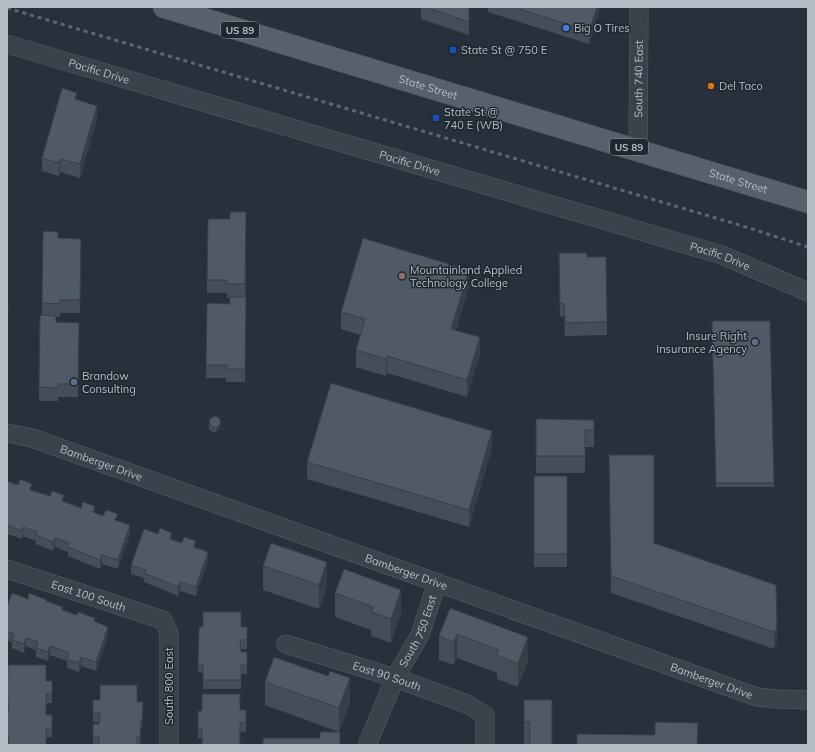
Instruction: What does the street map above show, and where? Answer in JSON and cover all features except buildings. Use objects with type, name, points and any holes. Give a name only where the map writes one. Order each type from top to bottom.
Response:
[{"type":"main road","name":"State Street","points":[[164,7],[808,202]]},
{"type":"street","name":"South 740 East","points":[[638,150],[639,7]]},
{"type":"street","name":"Pacific Drive","points":[[7,44],[722,255],[808,292]]},
{"type":"street","name":"Bamberger Drive","points":[[7,433],[32,438],[757,696],[776,699],[808,700]]},
{"type":"street","name":"East 100 South","points":[[7,569],[163,620],[166,627]]},
{"type":"street","name":"South 750 East","points":[[367,745],[395,678],[420,635],[437,582]]},
{"type":"street","name":"South 800 East","points":[[166,627],[169,633],[168,745]]},
{"type":"street","name":"East 90 South","points":[[286,644],[395,678],[467,704],[485,715],[485,745]]},
{"type":"railway","points":[[7,8],[746,227],[808,247]]},
{"type":"place","name":"Big O Tires","points":[[566,28]]},
{"type":"place","name":"State St @ 750 E","points":[[453,50]]},
{"type":"place","name":"Del Taco","points":[[711,86]]},
{"type":"place","name":"State St @ 740 E (WB)","points":[[436,118]]},
{"type":"place","name":"Mountainland Applied Technology College","points":[[402,276]]},
{"type":"place","name":"Insure Right Insurance Agency","points":[[755,342]]},
{"type":"place","name":"Brandow Consulting","points":[[74,382]]}]
